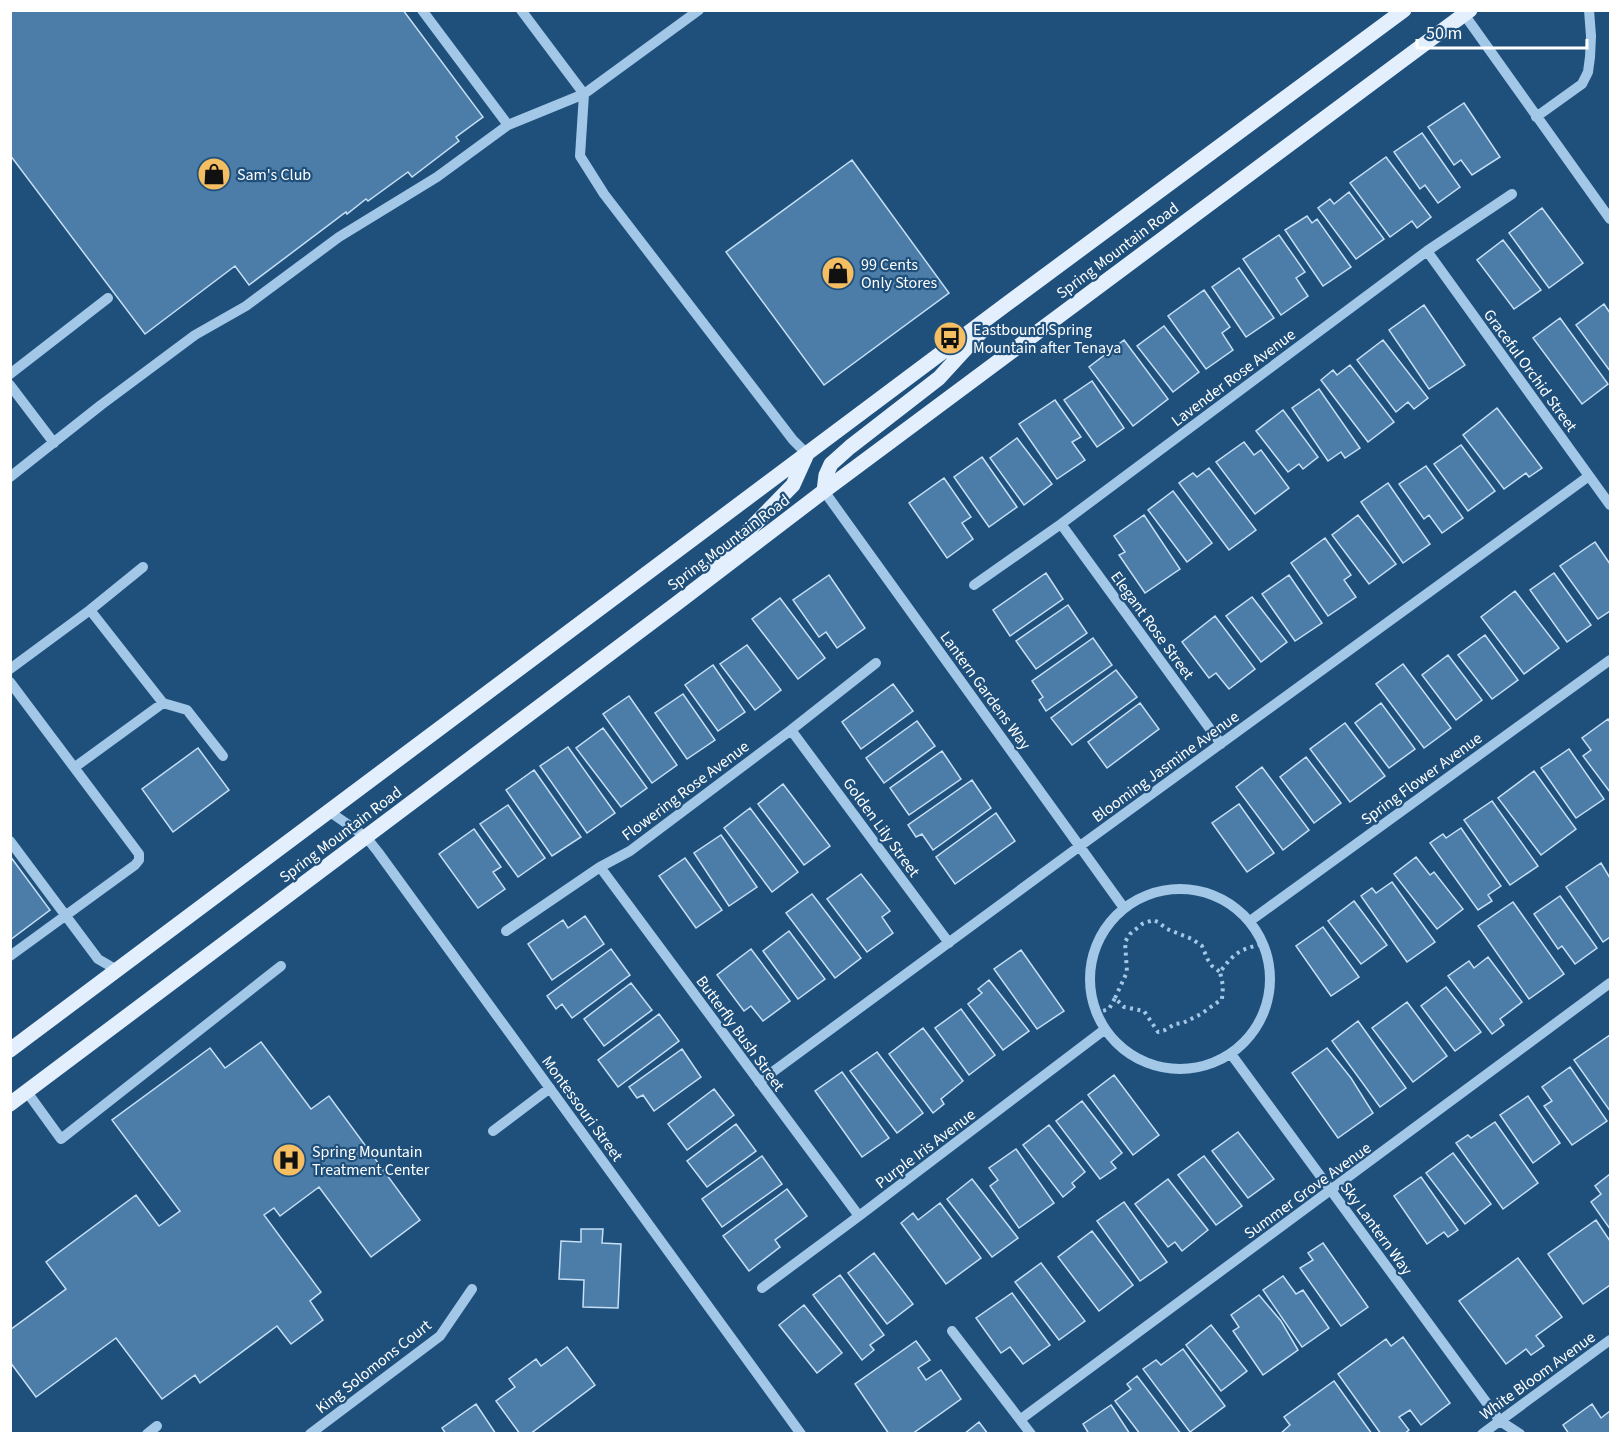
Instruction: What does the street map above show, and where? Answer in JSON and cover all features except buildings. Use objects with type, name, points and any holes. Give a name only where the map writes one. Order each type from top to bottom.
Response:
[{"type":"main road","name":"Spring Mountain Road","points":[[10,1050],[1008,303],[1404,10]]},
{"type":"main road","name":"Spring Mountain Road","points":[[10,1104],[1465,12]]},
{"type":"main road","points":[[824,491],[826,475],[831,464],[939,378],[1008,303]]},
{"type":"main road","points":[[676,604],[793,486],[807,454]]},
{"type":"street","points":[[422,10],[508,125]]},
{"type":"street","points":[[521,10],[584,94],[580,156],[604,194],[793,440],[807,454]]},
{"type":"street","points":[[10,477],[195,335],[246,306],[339,237],[437,177],[508,125],[584,94],[699,10]]},
{"type":"street","points":[[1536,117],[1582,84],[1588,72],[1591,36],[1589,10]]},
{"type":"street","points":[[1465,12],[1536,117],[1611,219]]},
{"type":"street","name":"Lavender Rose Avenue","points":[[974,585],[1427,252],[1512,194]]},
{"type":"street","name":"Graceful Orchid Street","points":[[1427,252],[1611,505]]},
{"type":"street","points":[[10,374],[108,298]]},
{"type":"street","points":[[10,385],[54,443]]},
{"type":"street","name":"Blooming Jasmine Avenue","points":[[759,1082],[1589,476]]},
{"type":"street","name":"Lantern Gardens Way","points":[[824,491],[1124,908]]},
{"type":"street","name":"Elegant Rose Street","points":[[1060,524],[1221,744]]},
{"type":"street","points":[[10,669],[90,610],[143,567]]},
{"type":"street","points":[[90,610],[163,703],[187,710],[223,756]]},
{"type":"street","name":"Spring Flower Avenue","points":[[1250,921],[1611,660]]},
{"type":"street","name":"Flowering Rose Avenue","points":[[506,932],[600,867],[630,852],[876,663]]},
{"type":"street","points":[[10,682],[75,767],[138,854],[139,860],[10,956]]},
{"type":"street","points":[[75,767],[163,703]]},
{"type":"street","name":"Golden Lily Street","points":[[791,730],[949,943]]},
{"type":"street","name":"Montessouri Street","points":[[330,812],[366,837],[801,1434]]},
{"type":"street","points":[[10,841],[98,959],[117,970]]},
{"type":"street","name":"Butterfly Bush Street","points":[[600,867],[859,1216]]},
{"type":"street","points":[[1175,889],[1203,892],[1228,903],[1250,921],[1265,947],[1270,976],[1266,1006],[1252,1033],[1231,1054],[1205,1066],[1177,1070],[1149,1065],[1124,1051],[1104,1030],[1093,1006],[1089,979],[1093,952],[1105,928],[1124,908],[1148,894],[1175,889]]},
{"type":"street","points":[[27,1092],[61,1139],[281,966]]},
{"type":"street","name":"Summer Grove Avenue","points":[[1021,1419],[1611,983]]},
{"type":"street","name":"Purple Iris Avenue","points":[[762,1288],[1104,1030]]},
{"type":"street","name":"Sky Lantern Way","points":[[1231,1054],[1500,1421],[1520,1434]]},
{"type":"street","points":[[493,1131],[550,1088]]},
{"type":"street","name":"King Solomons Court","points":[[310,1434],[440,1336],[472,1289]]},
{"type":"street","points":[[952,1331],[1031,1434]]},
{"type":"street","name":"White Bloom Avenue","points":[[1482,1434],[1611,1340]]},
{"type":"street","name":"Sky Lantern Way","points":[[1500,1421],[1503,1434]]},
{"type":"street","points":[[147,1434],[157,1426]]},
{"type":"path","points":[[1096,1013],[1109,1009],[1127,972],[1125,942],[1130,934],[1142,924],[1153,920],[1202,946],[1212,966],[1220,972],[1223,986],[1222,999],[1201,1014],[1158,1032],[1144,1011],[1124,1007],[1115,998]]},
{"type":"path","points":[[1220,972],[1229,960],[1243,949],[1263,944]]},
{"type":"place","name":"Sam's Club","points":[[214,174]]},
{"type":"place","name":"99 Cents Only Stores","points":[[838,273]]},
{"type":"place","name":"Eastbound Spring Mountain after Tenaya","points":[[950,338]]},
{"type":"place","name":"Spring Mountain Treatment Center","points":[[289,1160]]}]
